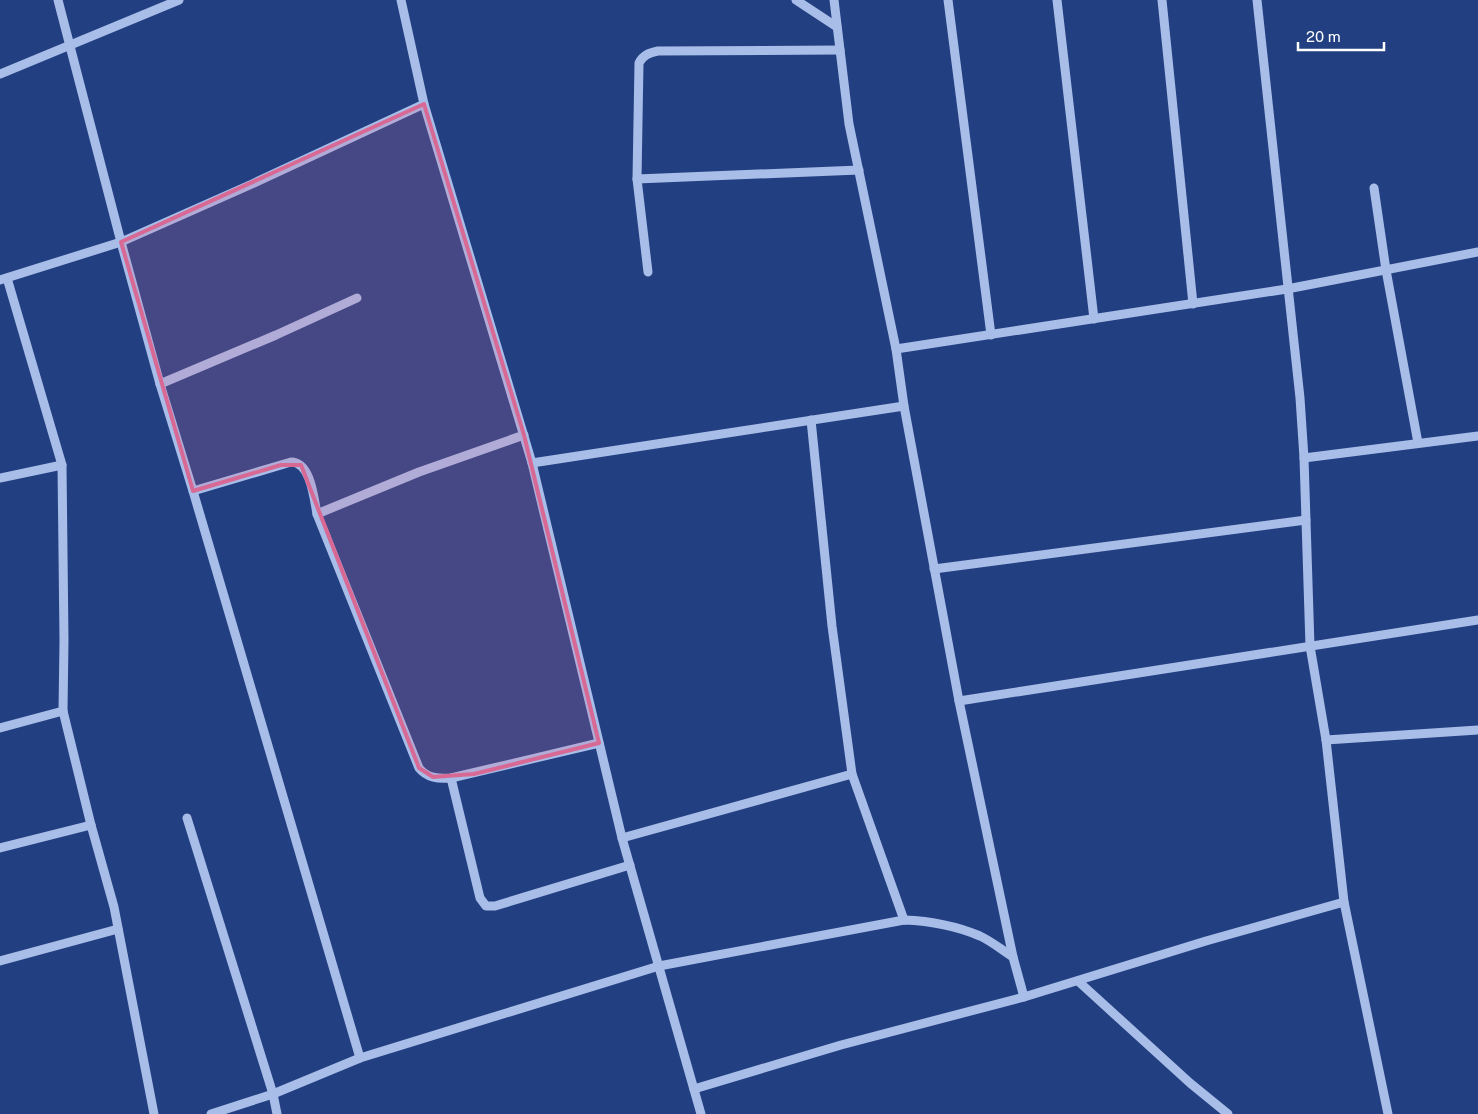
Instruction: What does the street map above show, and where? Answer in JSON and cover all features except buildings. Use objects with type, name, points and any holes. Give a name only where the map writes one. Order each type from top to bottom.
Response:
[{"type":"street","points":[[58,0],[160,384],[194,491],[360,1058]]},
{"type":"street","points":[[0,74],[179,0]]},
{"type":"street","points":[[401,0],[424,104],[532,463],[622,838],[701,1114]]},
{"type":"street","points":[[796,0],[837,28]]},
{"type":"street","points":[[834,0],[849,124],[896,349],[904,406],[959,700],[1013,957],[1024,997]]},
{"type":"street","points":[[948,0],[991,335]]},
{"type":"street","points":[[1057,0],[1094,319]]},
{"type":"street","points":[[1162,0],[1193,304]]},
{"type":"street","points":[[1257,0],[1300,398],[1304,458],[1310,646],[1326,740],[1344,902],[1388,1114]]},
{"type":"street","points":[[648,272],[637,179],[639,63],[642,58],[648,53],[658,51],[840,50]]},
{"type":"street","points":[[154,1114],[114,907],[91,825],[63,711],[62,464],[3,279],[121,242],[252,184],[424,104]]},
{"type":"street","points":[[637,179],[859,170]]},
{"type":"street","points":[[1374,188],[1386,270],[1418,443]]},
{"type":"street","points":[[896,349],[1287,289],[1478,252]]},
{"type":"street","points":[[160,384],[276,335],[357,298]]},
{"type":"street","points":[[532,463],[904,406]]},
{"type":"street","points":[[811,420],[832,626],[852,774],[904,920]]},
{"type":"street","points":[[318,514],[419,472],[524,435]]},
{"type":"street","points":[[1304,458],[1478,436]]},
{"type":"street","points":[[194,491],[281,464],[296,462],[302,464],[308,476],[318,514],[419,768],[428,776],[451,778],[599,743]]},
{"type":"street","points":[[0,478],[62,464]]},
{"type":"street","points":[[934,569],[1306,520]]},
{"type":"street","points":[[959,700],[1478,620]]},
{"type":"street","points":[[0,728],[63,711]]},
{"type":"street","points":[[1326,740],[1478,730]]},
{"type":"street","points":[[622,838],[852,774]]},
{"type":"street","points":[[451,778],[480,898],[486,906],[495,906],[630,865]]},
{"type":"street","points":[[187,818],[273,1094],[277,1114]]},
{"type":"street","points":[[0,848],[91,825]]},
{"type":"street","points":[[694,1089],[841,1044],[1024,997],[1206,941],[1344,902]]},
{"type":"street","points":[[211,1114],[273,1094],[360,1058],[659,966],[904,920],[930,921],[981,936],[1013,957]]},
{"type":"street","points":[[0,961],[118,929]]},
{"type":"street","points":[[1078,981],[1190,1083],[1228,1114]]},
{"type":"highlighted area","points":[[424,104],[524,435],[599,743],[474,774],[433,777],[419,768],[301,465],[281,465],[193,491],[121,242]]}]
